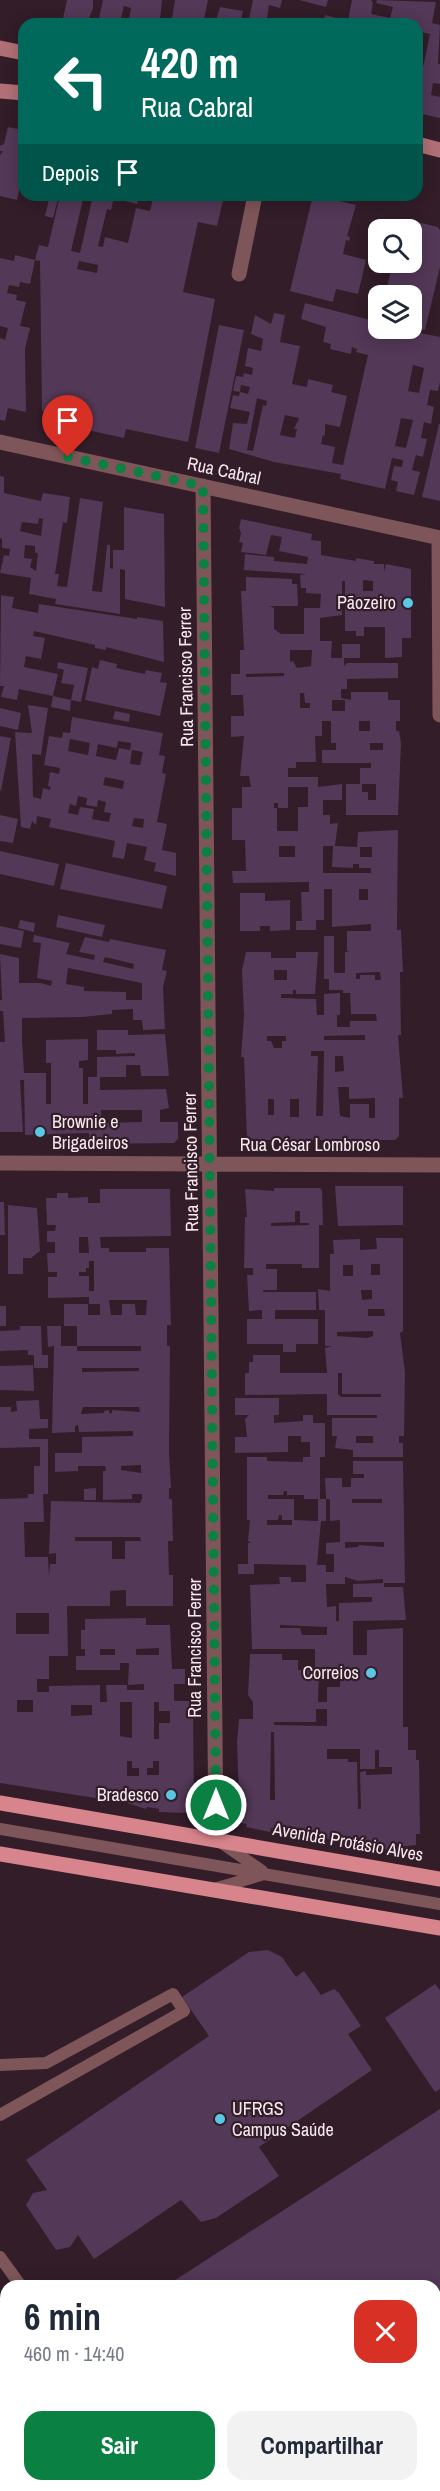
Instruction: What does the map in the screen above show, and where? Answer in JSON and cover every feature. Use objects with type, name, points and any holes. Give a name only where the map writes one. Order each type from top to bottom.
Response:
[{"type":"main road","points":[[0,48],[18,52]]},
{"type":"main road","points":[[0,91],[18,92]]},
{"type":"main road","points":[[423,146],[440,150]]},
{"type":"main road","name":"Avenida Protásio Alves","points":[[0,1803],[440,1879]]},
{"type":"main road","points":[[0,1854],[440,1928]]},
{"type":"street","points":[[239,274],[254,201]]},
{"type":"street","name":"Rua Cabral","points":[[0,442],[440,538]]},
{"type":"street","name":"Rua Francisco Ferrer","points":[[203,486],[216,1839]]},
{"type":"street","points":[[440,538],[440,715]]},
{"type":"street","name":"Rua César Lombroso","points":[[0,1163],[440,1165]]},
{"type":"lane","points":[[0,1829],[440,1904]]},
{"type":"lane","points":[[216,1839],[265,1873]]},
{"type":"lane","points":[[211,1890],[265,1873]]},
{"type":"lane","points":[[0,2065],[46,2063],[173,1994],[184,2011],[0,2115]]},
{"type":"lane","points":[[0,2257],[17,2280]]},
{"type":"building","points":[[67,0],[93,0],[89,18],[63,18]]},
{"type":"building","points":[[103,0],[162,0],[160,18],[129,18],[131,8],[124,6],[121,18],[99,18]]},
{"type":"building","points":[[175,0],[208,0],[204,18],[172,18]]},
{"type":"building","points":[[253,0],[282,0],[280,8],[269,5],[267,18],[249,18]]},
{"type":"building","points":[[299,0],[328,0],[326,7]]},
{"type":"building","points":[[352,0],[371,0],[373,3],[371,14],[390,18],[349,18]]},
{"type":"building","points":[[377,0],[436,2],[432,23],[440,25],[438,64],[440,64],[440,84],[433,83],[431,95],[440,97],[440,118],[423,114],[423,67],[430,34],[423,32],[423,18],[390,18],[393,7],[376,3]]},
{"type":"building","points":[[220,7],[243,11],[241,18],[217,18]]},
{"type":"building","points":[[8,127],[18,129],[17,200],[0,196],[0,155],[3,151],[0,151],[0,146],[4,144]]},
{"type":"building","points":[[49,201],[57,201],[53,218],[45,216]]},
{"type":"building","points":[[59,201],[83,201],[71,251],[80,253],[92,201],[113,201],[111,210],[107,209],[98,246],[103,247],[105,237],[128,243],[136,208],[150,211],[152,201],[223,201],[217,226],[198,222],[183,292],[215,299],[188,442],[126,429],[124,438],[55,423],[57,414],[42,411],[40,261],[35,260],[39,245],[48,247]],"holes":[[[79,261],[98,265],[97,273],[77,269]]]},
{"type":"building","points":[[312,201],[339,201],[356,205],[347,236],[350,237],[349,241],[346,240],[343,254],[366,260],[358,294],[336,289],[333,302],[290,291]]},
{"type":"building","points":[[422,223],[438,227],[440,267],[425,330],[422,330],[422,285],[388,285],[390,273],[422,273]]},
{"type":"building","points":[[15,255],[35,260],[30,284],[20,282],[19,287],[9,285],[7,293],[17,295],[16,300],[26,302],[20,326],[30,328],[25,349],[26,412],[8,408],[5,421],[0,420],[0,338],[5,340],[8,328],[0,326],[0,258],[14,261]]},
{"type":"building","points":[[305,303],[368,319],[368,339],[422,339],[422,333],[440,337],[440,382],[438,391],[430,390],[427,405],[434,407],[431,424],[424,422],[421,438],[427,439],[423,457],[416,455],[412,470],[420,472],[414,495],[396,491],[398,482],[391,480],[394,466],[402,467],[403,460],[392,458],[385,489],[340,479],[341,474],[274,462],[229,449],[233,423],[247,424],[250,412],[230,408],[233,395],[239,396],[240,392],[233,391],[236,376],[243,377],[244,373],[252,375],[253,368],[245,366],[248,348],[261,351],[263,339],[251,334],[255,315],[271,324],[274,313],[285,315],[280,342],[300,346],[292,384],[307,387],[308,379],[333,385],[331,392],[347,396],[340,427],[325,424],[325,436],[323,435],[321,444],[335,447],[332,463],[343,465],[368,355],[356,352],[357,349],[352,347],[351,354],[330,349],[331,344],[323,342],[326,327],[301,319]],"holes":[[[413,365],[424,368],[419,393],[408,391]],[[241,385],[250,387],[248,394],[240,392]],[[257,398],[267,401],[266,406],[263,405],[253,451],[247,450]],[[285,415],[299,418],[294,429],[297,429],[295,438],[280,435]],[[401,418],[413,420],[406,448],[395,446]]]},
{"type":"building","points":[[219,325],[244,330],[219,453],[195,448]]},
{"type":"building","points":[[440,424],[440,501],[422,497]]},
{"type":"building","points":[[0,476],[4,477],[4,493],[41,501],[43,493],[70,497],[67,523],[63,522],[55,574],[59,574],[57,586],[67,587],[80,498],[103,502],[92,591],[102,592],[107,545],[110,545],[110,568],[113,569],[113,550],[124,550],[124,507],[164,514],[165,607],[125,599],[125,570],[120,569],[120,614],[55,604],[56,599],[29,594],[31,578],[0,573],[4,555],[9,556],[10,549],[2,548]],"holes":[[[39,518],[43,519],[41,536],[20,531],[22,522],[38,524]],[[25,545],[35,546],[35,553],[38,553],[36,571],[30,567],[32,559],[24,558]]]},
{"type":"building","points":[[241,519],[312,534],[311,540],[321,541],[321,555],[356,561],[356,558],[374,561],[374,564],[384,564],[384,572],[386,564],[411,569],[411,638],[402,638],[402,657],[385,658],[385,627],[364,627],[364,636],[356,636],[356,631],[345,631],[345,581],[342,581],[342,615],[320,618],[320,641],[332,641],[331,658],[342,658],[342,644],[360,644],[360,658],[344,658],[344,666],[347,663],[398,663],[398,678],[347,679],[347,689],[341,689],[341,698],[351,700],[351,692],[388,692],[388,700],[400,700],[400,721],[396,721],[396,731],[399,731],[401,743],[398,815],[346,815],[346,784],[360,784],[360,768],[371,768],[371,763],[322,763],[322,750],[336,750],[336,743],[331,743],[331,721],[322,721],[322,736],[315,736],[316,762],[296,762],[296,768],[288,768],[288,777],[318,777],[318,787],[342,784],[342,800],[323,800],[323,815],[330,815],[330,824],[338,823],[335,846],[357,847],[358,832],[398,830],[397,930],[401,930],[403,972],[400,972],[401,1035],[398,1035],[403,1098],[399,1098],[399,1136],[395,1140],[247,1140],[244,1057],[241,1057],[244,1016],[242,970],[246,952],[271,952],[271,958],[296,958],[296,952],[318,952],[315,994],[296,994],[296,990],[293,990],[293,994],[281,994],[281,998],[316,999],[317,1015],[324,1015],[324,994],[340,993],[340,1015],[337,1015],[337,1027],[350,1027],[350,1021],[377,1021],[376,1014],[351,1014],[350,993],[343,993],[343,990],[329,990],[329,979],[324,979],[324,936],[334,936],[334,973],[345,973],[345,952],[350,952],[347,951],[347,931],[371,931],[371,924],[332,927],[332,889],[324,889],[324,920],[316,920],[316,930],[296,930],[296,921],[302,921],[301,892],[309,892],[309,882],[233,883],[232,871],[246,871],[245,840],[232,840],[232,808],[242,808],[242,787],[251,787],[249,776],[240,776],[244,736],[231,737],[231,716],[244,716],[243,695],[231,695],[231,674],[240,674],[240,650],[244,650],[241,591],[246,591],[246,577],[292,579],[292,584],[297,584],[298,606],[270,606],[274,608],[274,629],[281,634],[304,634],[304,608],[320,608],[321,594],[306,593],[306,588],[301,588],[300,575],[306,574],[244,570],[245,554],[274,557],[274,561],[307,564],[308,557],[279,551],[282,537],[271,535],[266,555],[241,552],[243,543],[239,542],[241,533],[239,528]],"holes":[[[363,580],[373,581],[373,591],[363,591]],[[290,650],[312,650],[311,666],[297,668],[293,661],[290,662]],[[284,673],[284,676],[246,677],[246,674]],[[300,693],[304,693],[305,703],[310,703],[310,708],[300,708]],[[332,700],[345,700],[345,711],[332,711]],[[359,721],[370,721],[370,731],[359,731]],[[370,743],[383,743],[383,750],[370,750]],[[362,784],[376,784],[376,800],[368,800],[368,792],[362,792]],[[288,787],[308,787],[308,807],[298,807],[298,831],[277,831],[277,808],[274,808],[274,803],[278,803],[278,808],[288,808]],[[279,846],[295,846],[295,857],[279,857]],[[323,846],[333,846],[332,867],[353,868],[353,864],[359,864],[359,868],[371,868],[371,873],[323,873]],[[360,847],[372,847],[372,857],[360,857]],[[359,889],[368,889],[368,900],[359,900]],[[274,970],[287,970],[287,980],[274,980]],[[380,972],[381,980],[375,980],[375,975],[360,975],[360,979],[356,979],[356,973]],[[365,1035],[365,1040],[324,1040],[324,1036]],[[267,1036],[286,1036],[286,1041],[282,1041],[282,1048],[274,1048],[271,1041],[267,1041]],[[311,1051],[324,1051],[323,1116],[316,1116],[318,1056],[311,1056]],[[335,1056],[343,1056],[344,1071],[335,1072]],[[338,1087],[349,1087],[349,1099],[375,1098],[375,1118],[369,1118],[369,1104],[350,1104],[350,1118],[340,1116]],[[268,1099],[274,1099],[274,1115],[268,1115]],[[290,1099],[299,1099],[299,1117],[290,1117]]]},
{"type":"building","points":[[1,595],[14,597],[12,608],[38,613],[39,604],[163,621],[164,662],[106,647],[106,650],[95,648],[95,645],[34,631],[33,636],[45,638],[41,659],[26,656],[24,667],[58,674],[53,696],[19,689],[17,700],[1,697],[4,686],[0,686]]},
{"type":"building","points":[[100,660],[117,664],[116,668],[145,674],[146,670],[162,673],[160,682],[167,683],[160,716],[85,700],[92,667],[98,669]]},
{"type":"building","points":[[58,662],[88,668],[81,702],[71,700],[74,685],[61,683],[64,670],[57,668]]},
{"type":"building","points":[[53,696],[71,700],[70,711],[51,707]]},
{"type":"building","points":[[28,705],[48,708],[41,755],[32,754],[33,797],[41,799],[43,788],[50,790],[51,787],[48,786],[50,772],[59,774],[60,768],[44,765],[49,736],[62,738],[63,732],[70,733],[72,717],[163,733],[159,755],[165,756],[162,773],[166,774],[157,822],[167,824],[162,850],[176,853],[176,876],[154,871],[156,863],[144,860],[147,847],[127,843],[124,859],[112,857],[115,841],[49,827],[51,819],[37,816],[36,825],[32,821],[30,829],[21,827],[15,732],[32,733]],"holes":[[[70,739],[90,743],[88,755],[68,751]],[[118,741],[131,743],[130,750],[119,748],[116,760],[96,756],[98,744],[117,748]],[[132,750],[143,752],[140,765],[130,764]],[[105,777],[124,781],[123,789],[103,785]],[[78,796],[87,798],[86,805],[97,807],[98,800],[106,802],[104,812],[111,813],[109,822],[92,819],[94,809],[80,807],[78,815],[68,813],[70,804],[76,806]],[[134,818],[144,819],[143,828],[132,826]]]},
{"type":"building","points":[[0,708],[21,713],[18,730],[0,726]]},
{"type":"building","points":[[115,711],[130,714],[129,722],[113,719]]},
{"type":"building","points":[[0,736],[11,738],[1,791],[0,790]]},
{"type":"building","points":[[0,815],[18,819],[13,843],[0,841]]},
{"type":"building","points":[[0,851],[59,864],[54,886],[0,874]]},
{"type":"building","points":[[66,863],[167,886],[162,909],[60,889]]},
{"type":"building","points":[[240,893],[265,893],[265,901],[290,900],[290,930],[270,931],[270,926],[260,926],[260,931],[240,931]]},
{"type":"building","points":[[58,915],[105,925],[102,937],[56,927]]},
{"type":"building","points":[[20,920],[35,923],[34,932],[18,928]]},
{"type":"building","points":[[0,926],[24,931],[21,948],[0,944]]},
{"type":"building","points":[[34,935],[70,943],[66,954],[94,960],[95,955],[79,952],[85,937],[109,942],[110,939],[166,950],[162,970],[167,971],[163,987],[165,1029],[143,1030],[142,1020],[133,1020],[133,1009],[112,1010],[112,1014],[82,1017],[22,1018],[22,1040],[24,1073],[46,1073],[46,1104],[51,1104],[51,1063],[46,1063],[46,1040],[88,1039],[88,1060],[79,1061],[79,1068],[83,1068],[83,1104],[88,1104],[88,1077],[97,1077],[97,1057],[135,1056],[135,1053],[116,1054],[116,1050],[97,1050],[97,1030],[128,1030],[128,1035],[165,1034],[169,1076],[141,1076],[140,1065],[126,1065],[126,1077],[100,1077],[100,1090],[166,1089],[169,1108],[160,1110],[160,1122],[178,1122],[178,1139],[174,1143],[89,1144],[89,1133],[25,1135],[24,1080],[20,1080],[23,1132],[0,1132],[0,1042],[5,1042],[3,1011],[0,1011],[0,1000],[2,1000],[0,954],[19,958],[19,983],[41,983],[51,986],[52,981],[37,978],[41,943],[33,942]],"holes":[[[105,957],[134,964],[133,969],[103,962]],[[68,968],[142,983],[142,1000],[126,1000],[126,992],[84,991],[84,987],[66,984]],[[101,1110],[142,1110],[142,1122],[101,1123]]]},
{"type":"building","points":[[335,1186],[403,1186],[403,1225],[338,1226]]},
{"type":"building","points":[[274,1188],[320,1188],[322,1190],[323,1225],[319,1225],[319,1268],[302,1268],[302,1264],[266,1264],[266,1269],[277,1269],[277,1290],[263,1290],[263,1292],[316,1292],[316,1310],[275,1310],[275,1319],[318,1319],[318,1344],[296,1344],[296,1352],[283,1352],[283,1344],[247,1344],[247,1319],[262,1319],[262,1310],[249,1311],[247,1275],[253,1275],[253,1268],[244,1268],[245,1217],[247,1217],[245,1189],[274,1191]],"holes":[[[295,1211],[300,1211],[300,1223],[309,1223],[309,1225],[271,1226],[271,1223],[295,1222]]]},
{"type":"building","points":[[100,1189],[170,1189],[171,1236],[100,1237],[101,1248],[109,1248],[109,1252],[146,1252],[146,1248],[169,1248],[171,1325],[167,1325],[167,1346],[170,1346],[171,1488],[169,1488],[169,1499],[172,1499],[173,1541],[168,1541],[169,1575],[173,1575],[173,1606],[126,1606],[126,1590],[110,1591],[110,1606],[67,1606],[68,1656],[49,1656],[49,1679],[37,1679],[37,1692],[49,1692],[49,1686],[100,1685],[100,1702],[107,1702],[106,1685],[127,1685],[127,1690],[144,1690],[144,1684],[128,1685],[129,1663],[120,1663],[120,1670],[76,1670],[76,1656],[85,1656],[85,1649],[81,1649],[81,1630],[85,1630],[85,1619],[146,1618],[146,1625],[170,1625],[172,1669],[185,1669],[185,1684],[174,1684],[174,1701],[193,1701],[194,1818],[188,1817],[187,1813],[159,1812],[159,1809],[147,1807],[146,1809],[127,1803],[0,1783],[0,1499],[28,1498],[28,1494],[34,1494],[34,1466],[40,1466],[40,1447],[0,1448],[0,1407],[11,1407],[11,1412],[17,1411],[16,1401],[39,1400],[40,1419],[48,1419],[48,1428],[29,1429],[29,1439],[48,1439],[48,1494],[43,1494],[44,1522],[24,1522],[25,1557],[48,1557],[49,1576],[50,1564],[56,1564],[56,1553],[49,1554],[51,1501],[140,1503],[142,1499],[142,1494],[132,1494],[132,1499],[103,1500],[105,1466],[78,1466],[78,1471],[55,1472],[55,1453],[82,1453],[82,1437],[133,1436],[133,1431],[79,1432],[78,1425],[75,1426],[75,1432],[52,1433],[54,1346],[48,1347],[47,1326],[61,1326],[61,1346],[77,1346],[77,1326],[64,1326],[64,1304],[88,1304],[88,1315],[100,1315],[100,1304],[89,1304],[89,1297],[48,1298],[48,1277],[57,1277],[57,1272],[48,1272],[47,1253],[55,1253],[55,1242],[47,1242],[47,1231],[55,1231],[56,1225],[47,1225],[46,1198],[57,1198],[57,1193],[68,1193],[68,1198],[88,1197],[88,1203],[100,1203]],"holes":[[[79,1237],[88,1237],[89,1253],[79,1253]],[[89,1261],[94,1261],[94,1291],[89,1291],[89,1276],[79,1276],[79,1272],[86,1272],[86,1268],[89,1268]],[[109,1300],[147,1300],[146,1315],[136,1315],[135,1304],[122,1304],[122,1315],[111,1315]],[[77,1346],[141,1346],[141,1351],[77,1351]],[[82,1368],[139,1368],[139,1371],[82,1372]],[[83,1407],[139,1407],[140,1412],[112,1410],[112,1413],[109,1413],[109,1410],[104,1413],[81,1414]],[[141,1465],[141,1473],[121,1470],[121,1466]],[[75,1537],[140,1537],[141,1541],[125,1541],[125,1559],[112,1559],[112,1541],[75,1541]],[[16,1613],[49,1613],[49,1634],[16,1634]],[[159,1648],[159,1655],[136,1655],[136,1649]],[[100,1649],[115,1649],[115,1655],[100,1655]],[[17,1700],[33,1700],[33,1712],[17,1712]],[[120,1702],[132,1702],[132,1738],[120,1736]],[[154,1702],[159,1702],[159,1711],[170,1711],[170,1723],[159,1723],[159,1739],[154,1739]],[[71,1705],[92,1705],[92,1715],[71,1716]],[[127,1761],[132,1761],[132,1768],[139,1768],[139,1776],[127,1776]],[[153,1761],[159,1761],[159,1775],[147,1775],[147,1768],[153,1768]]]},
{"type":"building","points":[[0,1202],[4,1202],[5,1235],[0,1235]]},
{"type":"building","points":[[8,1205],[37,1208],[40,1251],[31,1258],[23,1258],[23,1274],[8,1274]]},
{"type":"building","points":[[376,1238],[403,1238],[403,1331],[400,1333],[405,1372],[404,1436],[399,1436],[399,1443],[403,1443],[403,1457],[353,1457],[353,1450],[335,1448],[337,1436],[332,1436],[332,1418],[377,1418],[377,1415],[327,1415],[327,1394],[245,1395],[245,1373],[249,1373],[249,1362],[253,1362],[253,1355],[280,1355],[280,1373],[327,1373],[325,1348],[332,1346],[325,1346],[325,1310],[319,1310],[318,1289],[330,1291],[330,1254],[334,1254],[333,1240],[360,1239],[360,1250],[377,1249]],"holes":[[[371,1264],[380,1264],[380,1275],[371,1275]],[[343,1265],[353,1265],[353,1276],[343,1276]],[[361,1290],[372,1290],[372,1299],[362,1300]],[[368,1309],[384,1309],[385,1316],[368,1316]],[[373,1331],[373,1336],[367,1338],[337,1336],[337,1332]],[[338,1373],[342,1373],[342,1394],[381,1394],[381,1397],[341,1397],[338,1394]],[[356,1436],[373,1436],[373,1443],[356,1443]]]},
{"type":"building","points":[[0,1306],[6,1306],[6,1326],[0,1326]]},
{"type":"building","points":[[20,1326],[41,1326],[42,1355],[48,1355],[48,1368],[34,1368],[34,1355],[28,1355],[28,1350],[0,1351],[0,1331],[20,1330]]},
{"type":"building","points":[[33,1365],[34,1391],[0,1390],[0,1366]]},
{"type":"building","points":[[235,1398],[279,1398],[279,1415],[274,1415],[274,1423],[303,1421],[303,1415],[313,1415],[313,1423],[325,1423],[325,1457],[320,1457],[320,1499],[326,1499],[325,1478],[342,1478],[342,1487],[351,1487],[351,1478],[364,1478],[364,1474],[353,1474],[353,1461],[403,1461],[405,1583],[384,1583],[384,1587],[403,1587],[406,1620],[353,1621],[353,1655],[367,1655],[367,1630],[403,1628],[403,1727],[408,1727],[408,1750],[416,1750],[416,1760],[419,1760],[420,1834],[416,1834],[416,1845],[399,1847],[399,1852],[383,1849],[383,1844],[361,1840],[362,1843],[338,1841],[271,1828],[270,1832],[246,1827],[247,1824],[240,1823],[237,1742],[239,1719],[253,1719],[253,1702],[248,1695],[250,1654],[282,1654],[282,1660],[298,1660],[298,1670],[315,1670],[315,1649],[252,1649],[250,1585],[280,1584],[279,1577],[291,1577],[291,1582],[306,1582],[306,1565],[254,1564],[254,1574],[238,1574],[238,1564],[248,1564],[248,1543],[251,1543],[248,1541],[250,1520],[247,1520],[247,1457],[267,1457],[267,1461],[303,1462],[303,1457],[310,1457],[310,1442],[301,1442],[301,1436],[288,1436],[288,1452],[235,1453],[235,1437],[247,1437],[245,1419],[249,1415],[235,1415]],"holes":[[[284,1491],[287,1491],[287,1495],[304,1495],[304,1499],[318,1499],[318,1521],[294,1520],[294,1499],[268,1499],[268,1495],[283,1495]],[[326,1499],[330,1499],[330,1521],[340,1520],[340,1542],[326,1543],[326,1554],[334,1554],[334,1572],[326,1572],[326,1565],[317,1565],[321,1521],[326,1521]],[[352,1499],[382,1499],[382,1503],[352,1503]],[[279,1515],[282,1515],[282,1520],[292,1520],[292,1525],[267,1525],[267,1520],[278,1520]],[[345,1542],[384,1542],[384,1547],[359,1545],[345,1548]],[[345,1577],[358,1581],[383,1579],[383,1583],[353,1584],[353,1597],[372,1597],[372,1602],[339,1603],[339,1621],[336,1621],[336,1606],[327,1607],[326,1584],[345,1584]],[[280,1625],[327,1627],[327,1635],[302,1635],[300,1628],[280,1628]],[[340,1669],[340,1687],[327,1687],[327,1702],[318,1702],[319,1670]],[[316,1709],[327,1709],[327,1726],[274,1725],[274,1722],[316,1722]],[[271,1732],[274,1732],[275,1800],[270,1800]],[[327,1749],[360,1749],[360,1769],[375,1769],[375,1750],[379,1750],[379,1767],[392,1767],[392,1774],[366,1775],[366,1771],[360,1772],[361,1809],[358,1809],[357,1762],[348,1762],[348,1759],[327,1759]]]},
{"type":"building","points":[[96,1488],[96,1500],[84,1500],[84,1489]]},
{"type":"building","points":[[268,1950],[282,1957],[296,1977],[304,1971],[321,1995],[334,1989],[339,1993],[361,2026],[348,2034],[372,2070],[259,2147],[279,2176],[216,2218],[201,2222],[181,2200],[94,2259],[78,2235],[70,2247],[56,2250],[26,2205],[33,2193],[47,2190],[26,2160],[209,2036],[182,1997],[249,1952]]},
{"type":"building","points":[[435,1984],[440,1990],[440,2089],[435,2092],[385,2018]]},
{"type":"building","points":[[440,2109],[440,2280],[175,2280]]},
{"type":"place","name":"Pãozeiro","points":[[408,603]]},
{"type":"place","name":"Brownie e Brigadeiros","points":[[40,1132]]},
{"type":"place","name":"Correios","points":[[371,1673]]},
{"type":"place","name":"Bradesco","points":[[171,1795]]},
{"type":"place","name":"UFRGS Campus Saúde","points":[[220,2119]]},
{"type":"route","points":[[68,457],[203,486],[216,1805]]}]
